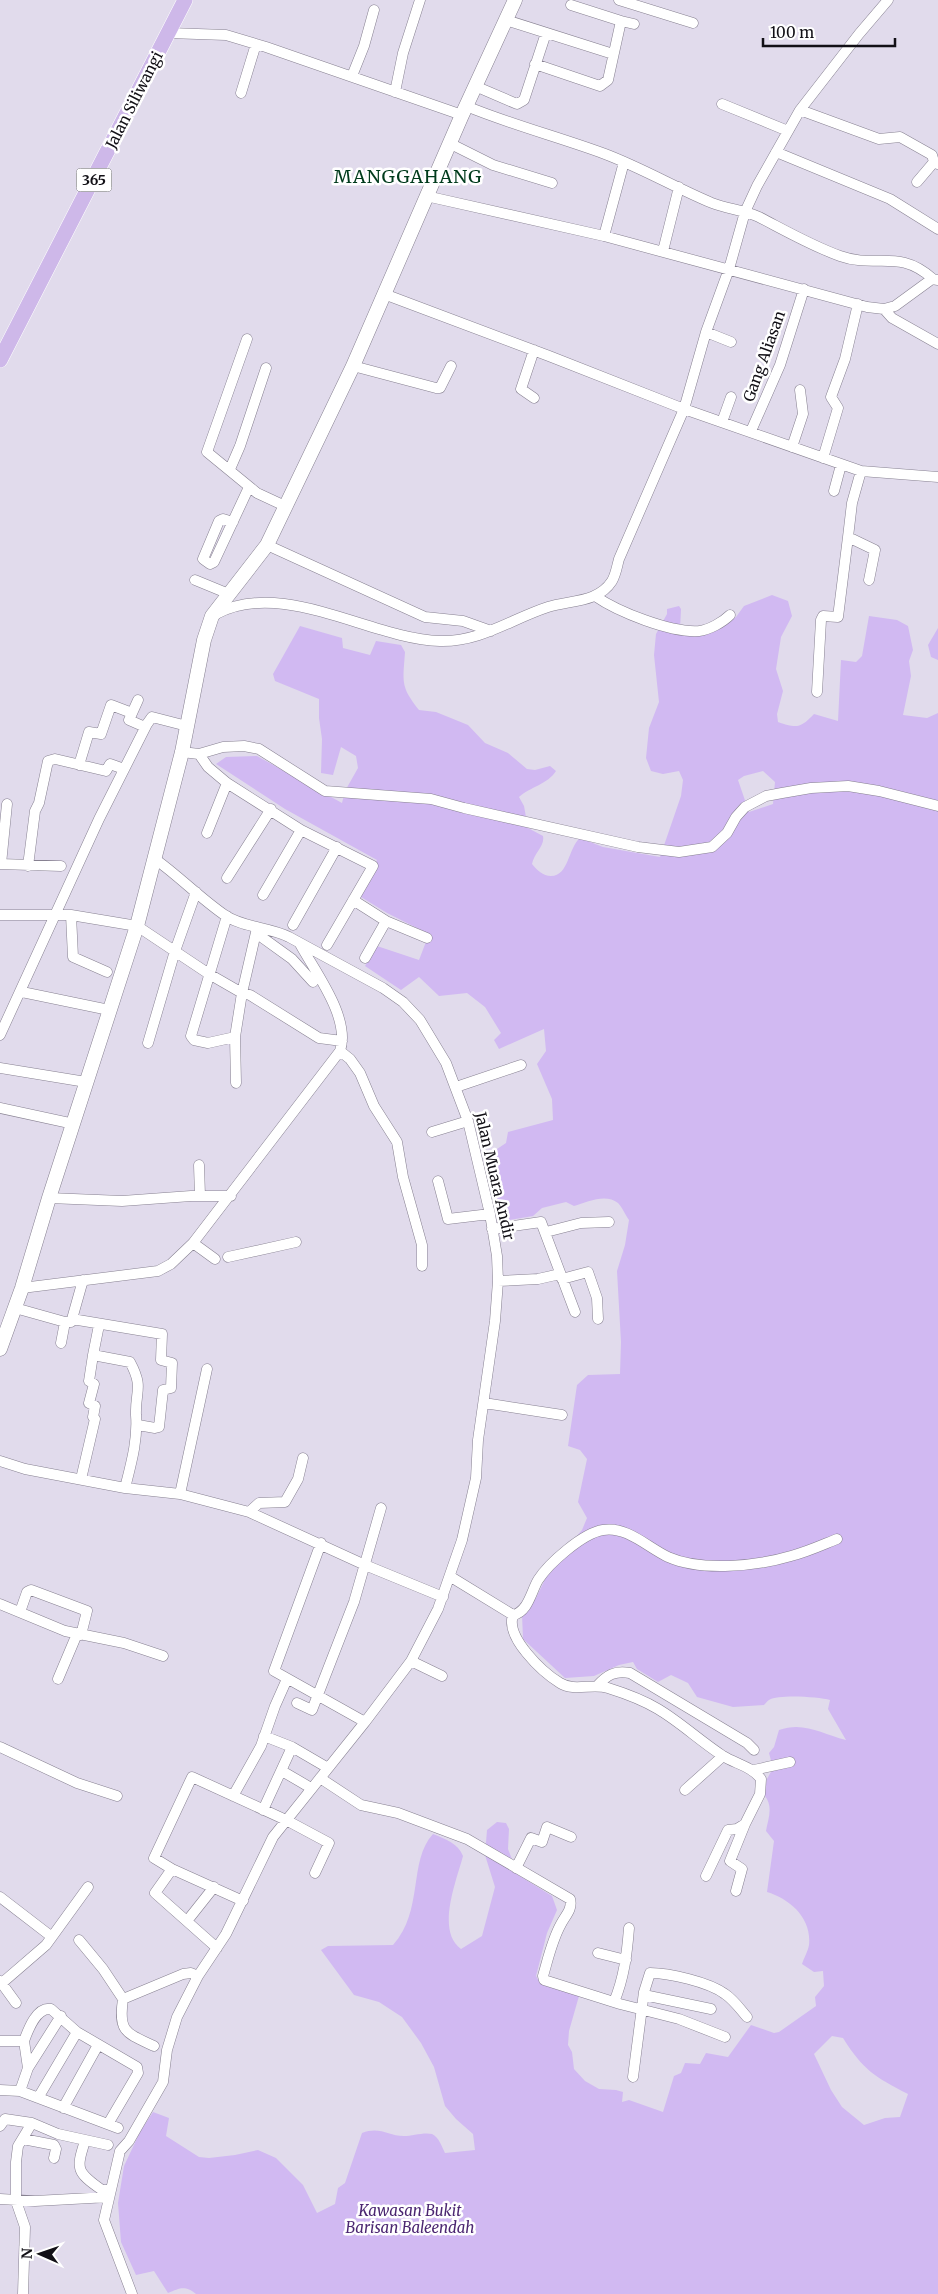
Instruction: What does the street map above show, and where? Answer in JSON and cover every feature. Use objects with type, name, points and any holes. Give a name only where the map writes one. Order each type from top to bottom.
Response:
[{"type":"main road","name":"Jalan Siliwangi","points":[[0,360],[185,0]]},
{"type":"main road","points":[[0,1349],[22,1288],[49,1198],[137,926],[182,752],[204,640],[212,616],[267,545],[353,366],[449,143],[515,0]]},
{"type":"street","points":[[395,92],[403,53],[420,0]]},
{"type":"street","points":[[623,0],[693,23]]},
{"type":"street","points":[[212,616],[236,605],[266,602],[338,615],[415,639],[458,640],[492,631],[544,608],[596,596],[613,580],[681,408],[745,212],[800,110],[888,0]]},
{"type":"street","points":[[571,4],[634,24]]},
{"type":"street","points":[[352,76],[364,46],[374,10]]},
{"type":"street","points":[[506,20],[613,54]]},
{"type":"street","points":[[535,64],[600,86],[608,80],[621,21]]},
{"type":"street","points":[[475,86],[516,104],[524,100],[546,33]]},
{"type":"street","points":[[169,34],[226,35],[395,92],[464,110],[606,154],[714,204],[745,212],[841,257],[851,260],[899,260],[917,266],[934,280],[895,306],[884,309],[858,304],[604,236],[426,196]]},
{"type":"street","points":[[241,93],[256,44]]},
{"type":"street","points":[[722,104],[788,131]]},
{"type":"street","points":[[800,110],[879,139],[900,137],[919,146],[932,155],[936,163],[917,182]]},
{"type":"street","points":[[449,143],[493,165],[552,182]]},
{"type":"street","points":[[776,152],[890,199],[938,229]]},
{"type":"street","points":[[604,236],[624,162]]},
{"type":"street","points":[[664,251],[679,187]]},
{"type":"street","name":"Gang Aliasan","points":[[751,432],[780,365],[804,289]]},
{"type":"street","points":[[384,294],[681,408],[841,465],[861,471],[938,477]]},
{"type":"street","points":[[823,458],[838,408],[831,396],[845,359],[858,304]]},
{"type":"street","points":[[884,309],[892,318],[938,344]]},
{"type":"street","points":[[706,332],[731,342]]},
{"type":"street","points":[[246,340],[207,452],[257,493],[285,506]]},
{"type":"street","points":[[534,350],[521,389],[534,398]]},
{"type":"street","points":[[353,366],[436,388],[440,388],[451,366]]},
{"type":"street","points":[[230,469],[240,446],[266,368]]},
{"type":"street","points":[[792,447],[803,414],[800,390]]},
{"type":"street","points":[[722,422],[731,397]]},
{"type":"street","points":[[834,490],[841,465]]},
{"type":"street","points":[[817,692],[821,620],[823,616],[838,617],[852,503],[861,471]]},
{"type":"street","points":[[233,522],[249,487]]},
{"type":"street","points":[[848,537],[875,550],[869,580]]},
{"type":"street","points":[[267,545],[425,617],[463,622],[492,631]]},
{"type":"street","points":[[196,580],[229,594]]},
{"type":"street","points":[[596,596],[629,614],[677,628],[698,631],[708,629],[730,614]]},
{"type":"street","points":[[138,700],[129,720],[145,727]]},
{"type":"street","points":[[79,765],[89,732],[101,734],[111,706],[132,712]]},
{"type":"street","points":[[0,1035],[22,992],[56,915],[145,727],[152,717],[188,726]]},
{"type":"street","points":[[182,752],[199,754],[223,748],[244,746],[259,749],[325,791],[432,798],[464,808],[638,846],[679,852],[712,847],[727,833],[736,817],[745,807],[766,796],[782,793],[811,788],[848,786],[880,791],[938,806]]},
{"type":"street","points":[[199,754],[208,767],[227,783],[302,830],[373,866],[327,946]]},
{"type":"street","points":[[28,866],[35,811],[40,803],[48,761],[55,759],[106,772],[110,764],[124,769]]},
{"type":"street","points":[[207,833],[227,783]]},
{"type":"street","points":[[7,804],[1,864],[60,866]]},
{"type":"street","points":[[227,878],[271,809]]},
{"type":"street","points":[[263,895],[302,830]]},
{"type":"street","points":[[293,924],[337,847]]},
{"type":"street","name":"Jalan Muara Andir","points":[[132,2294],[105,2227],[104,2220],[120,2151],[129,2141],[163,2082],[170,2035],[198,1976],[217,1948],[243,1901],[273,1836],[365,1722],[411,1661],[443,1597],[462,1540],[476,1478],[478,1440],[498,1281],[497,1256],[490,1214],[468,1121],[444,1061],[420,1020],[403,1002],[383,988],[279,932],[257,930],[226,916],[155,859]]},
{"type":"street","points":[[148,1043],[175,950],[196,892]]},
{"type":"street","points":[[353,900],[386,921],[427,938]]},
{"type":"street","points":[[0,915],[71,915],[137,926],[209,974],[250,995],[319,1038],[341,1046]]},
{"type":"street","points":[[71,915],[73,957],[107,972]]},
{"type":"street","points":[[226,916],[192,1038],[208,1044],[235,1037]]},
{"type":"street","points":[[365,958],[386,921]]},
{"type":"street","points":[[236,1082],[235,1037],[242,992],[257,930],[292,959],[313,982]]},
{"type":"street","points":[[300,944],[336,1009],[341,1046],[360,1073],[374,1106],[397,1142],[403,1177],[422,1245],[422,1266]]},
{"type":"street","points":[[22,992],[109,1010]]},
{"type":"street","points":[[22,1288],[143,1274],[158,1271],[171,1264],[193,1243],[231,1196],[264,1148],[341,1046]]},
{"type":"street","points":[[456,1087],[521,1064]]},
{"type":"street","points":[[0,1068],[86,1082]]},
{"type":"street","points":[[0,1108],[74,1124]]},
{"type":"street","points":[[432,1132],[468,1121]]},
{"type":"street","points":[[199,1165],[200,1196]]},
{"type":"street","points":[[438,1181],[448,1219],[490,1214]]},
{"type":"street","points":[[49,1198],[122,1201],[231,1196]]},
{"type":"street","points":[[492,1229],[538,1221],[542,1224],[575,1312]]},
{"type":"street","points":[[546,1232],[581,1223],[609,1222]]},
{"type":"street","points":[[228,1257],[296,1242]]},
{"type":"street","points":[[193,1243],[215,1259]]},
{"type":"street","points":[[498,1281],[561,1277],[588,1272],[597,1298],[598,1319]]},
{"type":"street","points":[[61,1343],[83,1280]]},
{"type":"street","points":[[15,1308],[68,1320],[162,1334],[161,1360],[172,1363],[170,1388],[163,1390],[159,1427],[138,1425]]},
{"type":"street","points":[[81,1480],[95,1419],[93,1417],[95,1406],[89,1404],[94,1384],[90,1381],[99,1325]]},
{"type":"street","points":[[93,1355],[131,1363],[139,1389],[136,1414],[138,1425],[133,1458],[125,1488]]},
{"type":"street","points":[[180,1494],[207,1369]]},
{"type":"street","points":[[484,1403],[562,1415]]},
{"type":"street","points":[[249,1512],[259,1503],[285,1502],[298,1479],[303,1458]]},
{"type":"street","points":[[0,1461],[25,1469],[81,1480],[125,1488],[180,1494],[249,1512],[365,1565],[443,1597]]},
{"type":"street","points":[[297,1703],[311,1711],[354,1602],[381,1508]]},
{"type":"street","points":[[513,1614],[524,1609],[545,1571],[578,1542],[598,1531],[619,1530],[677,1560],[690,1563],[726,1565],[767,1562],[791,1556],[838,1539]]},
{"type":"street","points":[[321,1544],[274,1668],[276,1673],[365,1722]]},
{"type":"street","points":[[451,1577],[513,1614]]},
{"type":"street","points":[[20,1612],[27,1592],[31,1590],[87,1611],[79,1634],[58,1679]]},
{"type":"street","points":[[0,1604],[79,1634],[124,1643],[163,1656]]},
{"type":"street","points":[[513,1614],[511,1624],[520,1645],[556,1680],[569,1686],[608,1688],[657,1708],[723,1756],[754,1770],[761,1779],[760,1794],[730,1861],[742,1869],[736,1891]]},
{"type":"street","points":[[411,1661],[442,1676]]},
{"type":"street","points":[[596,1686],[612,1673],[620,1671],[630,1673],[747,1743],[754,1750]]},
{"type":"street","points":[[234,1796],[261,1746],[287,1679]]},
{"type":"street","points":[[264,1736],[292,1747],[328,1768]]},
{"type":"street","points":[[0,1747],[77,1783],[118,1796]]},
{"type":"street","points":[[264,1810],[292,1747]]},
{"type":"street","points":[[685,1790],[723,1756]]},
{"type":"street","points":[[754,1770],[790,1762]]},
{"type":"street","points":[[282,1771],[311,1788]]},
{"type":"street","points":[[243,1901],[172,1870],[155,1859],[154,1855],[192,1777],[286,1820],[329,1843],[315,1873]]},
{"type":"street","points":[[320,1778],[361,1805],[398,1813],[467,1839],[570,1899],[572,1904],[557,1932],[543,1979],[642,2011],[679,2019],[726,2037]]},
{"type":"street","points":[[706,1876],[728,1830],[737,1829],[745,1824]]},
{"type":"street","points":[[516,1868],[531,1838],[542,1842],[548,1827],[571,1837]]},
{"type":"street","points":[[172,1870],[155,1893],[217,1948]]},
{"type":"street","points":[[16,2003],[1,1982],[46,1945],[88,1887]]},
{"type":"street","points":[[187,1921],[214,1887]]},
{"type":"street","points":[[0,1897],[52,1937]]},
{"type":"street","points":[[614,2002],[620,1987],[626,1960],[629,1928]]},
{"type":"street","points":[[79,1940],[103,1969],[123,1999],[121,2015],[124,2029],[135,2037],[154,2046]]},
{"type":"street","points":[[598,1953],[626,1960]]},
{"type":"street","points":[[123,1999],[183,1974],[191,1973],[198,1976]]},
{"type":"street","points":[[632,2077],[644,1995],[650,1973],[672,1976],[714,1988],[733,2001],[747,2017]]},
{"type":"street","points":[[644,1995],[711,2009]]},
{"type":"street","points":[[0,2090],[20,2091],[113,2126],[138,2070],[137,2067],[77,2032],[51,2009],[43,2011],[37,2016],[28,2029],[24,2041],[28,2068]]},
{"type":"street","points":[[20,2091],[28,2068],[61,2016]]},
{"type":"street","points":[[38,2098],[77,2032]]},
{"type":"street","points":[[0,2041],[24,2041]]},
{"type":"street","points":[[63,2108],[98,2045]]},
{"type":"street","points":[[0,2126],[5,2119],[32,2124],[85,2141],[108,2145]]},
{"type":"street","points":[[23,2294],[25,2228],[16,2201],[16,2156],[18,2146],[32,2124]]},
{"type":"street","points":[[23,2139],[54,2145],[56,2147],[54,2158]]},
{"type":"street","points":[[85,2141],[78,2162],[79,2170],[102,2190],[110,2193]]},
{"type":"street","points":[[0,2198],[16,2201],[110,2193]]},
{"type":"green space","name":"Kawasan Bukit Barisan Baleendah","points":[[772,595],[788,601],[792,616],[781,637],[776,669],[783,691],[777,714],[778,722],[797,726],[814,714],[838,721],[841,660],[856,662],[862,656],[869,616],[897,620],[908,626],[913,650],[909,661],[911,676],[903,715],[927,718],[938,713],[938,2294],[196,2294],[189,2289],[182,2288],[168,2293],[154,2271],[136,2275],[121,2242],[118,2203],[124,2166],[140,2132],[153,2112],[169,2118],[166,2136],[199,2157],[209,2158],[235,2155],[258,2150],[276,2158],[303,2185],[317,2213],[335,2204],[338,2188],[345,2183],[362,2133],[379,2131],[404,2136],[432,2134],[437,2137],[445,2153],[475,2150],[473,2134],[445,2106],[434,2067],[421,2043],[402,2017],[379,2002],[354,1995],[321,1950],[328,1946],[393,1945],[403,1932],[409,1917],[421,1858],[425,1845],[433,1834],[454,1845],[463,1856],[453,1892],[449,1919],[450,1931],[454,1941],[461,1949],[482,1936],[495,1887],[485,1855],[487,1830],[497,1822],[506,1823],[509,1829],[508,1849],[518,1875],[552,1896],[557,1910],[547,1933],[536,1976],[539,1981],[579,1996],[569,2031],[568,2045],[572,2052],[574,2069],[585,2081],[599,2089],[623,2092],[622,2102],[629,2100],[663,2112],[674,2076],[681,2073],[685,2063],[700,2064],[706,2053],[728,2057],[751,2025],[774,2033],[779,2032],[816,2006],[815,1997],[824,1986],[823,1971],[814,1972],[802,1964],[809,1945],[807,1926],[803,1918],[784,1899],[767,1892],[774,1841],[766,1831],[770,1808],[764,1795],[767,1779],[773,1768],[769,1753],[774,1747],[779,1730],[797,1727],[813,1729],[846,1740],[828,1709],[830,1700],[809,1697],[781,1697],[769,1700],[764,1705],[733,1707],[697,1697],[688,1683],[671,1675],[658,1682],[637,1669],[633,1662],[619,1665],[594,1676],[565,1678],[523,1639],[522,1614],[536,1598],[552,1565],[582,1530],[587,1518],[578,1502],[587,1459],[580,1450],[568,1446],[577,1385],[588,1375],[620,1374],[621,1342],[617,1271],[625,1245],[629,1220],[618,1203],[602,1198],[574,1206],[566,1202],[542,1208],[533,1216],[503,1221],[498,1216],[488,1155],[506,1143],[508,1132],[553,1120],[552,1099],[537,1064],[546,1051],[544,1029],[499,1049],[494,1040],[501,1033],[485,1007],[467,993],[439,996],[419,977],[401,990],[365,966],[377,946],[419,960],[429,934],[387,913],[361,897],[377,860],[285,809],[216,764],[226,757],[257,756],[342,803],[345,791],[358,768],[356,756],[341,747],[333,775],[321,773],[322,739],[319,699],[275,681],[273,674],[300,626],[342,638],[343,648],[370,655],[376,641],[401,645],[405,652],[404,683],[419,710],[436,712],[468,725],[485,743],[508,753],[527,769],[535,770],[550,766],[556,771],[544,782],[519,797],[524,806],[528,828],[543,836],[542,843],[532,864],[538,870],[545,875],[557,875],[565,867],[573,848],[580,838],[603,847],[660,857],[681,796],[683,780],[679,771],[663,774],[651,771],[646,758],[649,728],[659,702],[654,655],[656,634],[667,614],[667,609],[679,606],[681,609],[680,630],[716,629],[736,617],[744,606]],"holes":[[[763,771],[775,782],[773,804],[749,812],[738,780],[744,776]],[[832,2036],[843,2038],[857,2058],[871,2072],[908,2094],[900,2117],[885,2118],[864,2125],[842,2107],[831,2090],[814,2054]]]},
{"type":"green space","points":[[938,628],[938,660],[931,657],[928,645]]},
{"type":"district","name":"MANGGAHANG","points":[[408,176]]}]
